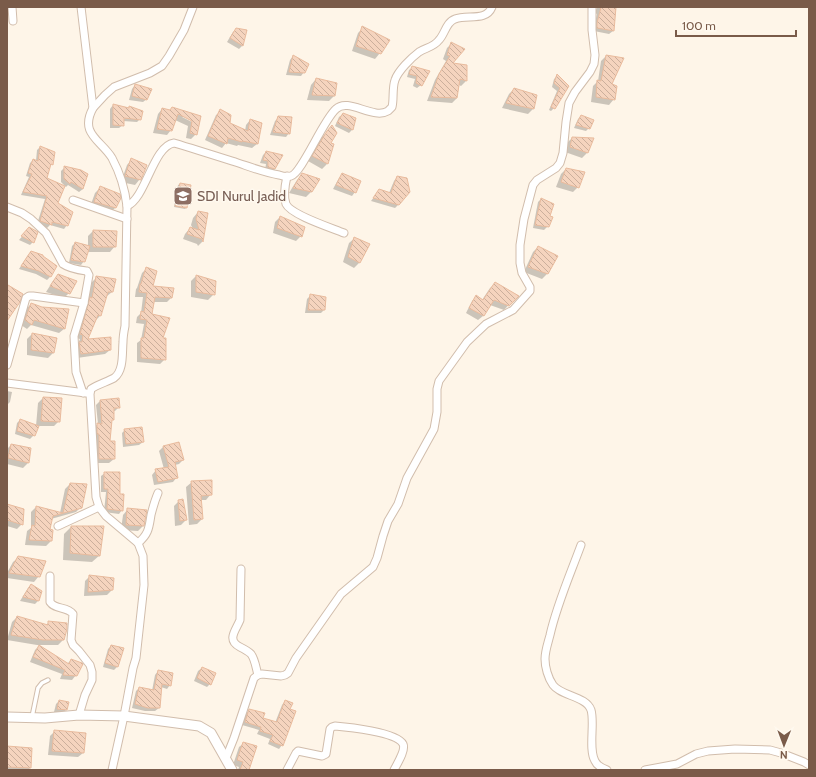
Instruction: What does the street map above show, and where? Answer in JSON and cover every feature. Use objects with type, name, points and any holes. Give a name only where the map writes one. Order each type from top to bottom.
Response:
[{"type":"street","points":[[12,7],[13,21]]},
{"type":"street","points":[[81,7],[93,108]]},
{"type":"street","points":[[87,394],[95,386],[116,376],[119,373],[123,357],[127,219],[125,191],[111,156],[89,130],[90,114],[105,94],[114,87],[150,73],[162,66],[184,30],[193,7]]},
{"type":"street","points":[[127,206],[132,204],[137,198],[156,160],[166,146],[174,143],[265,172],[291,176],[298,169],[324,124],[336,108],[342,105],[348,105],[370,112],[384,113],[389,110],[392,106],[396,78],[409,61],[420,51],[434,45],[440,40],[451,20],[456,18],[487,15],[492,7]]},
{"type":"street","points":[[226,758],[254,678],[262,674],[281,676],[288,673],[296,658],[341,594],[373,567],[388,521],[398,504],[407,478],[434,429],[437,412],[436,389],[439,381],[467,342],[486,324],[513,310],[530,291],[530,287],[522,273],[520,263],[520,245],[524,219],[533,185],[537,180],[556,168],[560,163],[563,153],[569,103],[594,64],[595,55],[592,30],[592,7]]},
{"type":"street","points":[[287,176],[285,198],[286,205],[290,210],[305,218],[344,233]]},
{"type":"street","points":[[73,200],[127,219]]},
{"type":"street","points":[[7,207],[22,213],[46,233],[62,264],[87,272],[89,275],[84,303],[74,336],[76,372],[87,394],[96,497],[99,507],[106,516],[138,543],[143,556],[144,585],[136,658],[112,770]]},
{"type":"street","points":[[7,365],[26,298],[33,296],[84,303]]},
{"type":"street","points":[[7,383],[87,394]]},
{"type":"street","points":[[138,543],[146,535],[149,528],[153,507],[158,493]]},
{"type":"street","points":[[58,526],[99,507]]},
{"type":"street","points":[[581,545],[553,618],[546,649],[545,665],[553,685],[557,689],[587,704],[590,709],[593,755],[595,762],[600,768],[607,770]]},
{"type":"street","points":[[241,569],[240,620],[234,629],[233,641],[251,655],[258,675]]},
{"type":"street","points":[[50,576],[50,602],[70,610],[73,614],[71,640],[73,645],[79,650],[90,665],[92,672],[92,680],[79,715]]},
{"type":"street","points":[[7,716],[32,716],[45,718],[79,715],[124,716],[199,726],[211,733],[232,770]]},
{"type":"street","points":[[286,770],[298,751],[322,756],[326,754],[330,729],[334,726],[361,728],[391,736],[402,743],[404,746],[402,753],[394,770]]},
{"type":"street","points":[[645,770],[662,769],[677,764],[696,754],[708,751],[735,749],[770,750],[781,752],[809,765]]},
{"type":"lane","points":[[32,716],[38,688],[42,683],[48,680]]},
{"type":"building","points":[[601,7],[616,7],[614,31],[597,28]]},
{"type":"building","points":[[362,26],[390,40],[381,54],[356,46]]},
{"type":"building","points":[[236,28],[247,30],[243,46],[230,38]]},
{"type":"building","points":[[451,42],[465,49],[453,63],[467,65],[467,81],[460,79],[457,98],[431,97],[439,74],[450,56],[447,55]]},
{"type":"building","points":[[293,55],[309,64],[305,73],[289,72]]},
{"type":"building","points":[[606,55],[624,58],[612,84],[617,86],[615,100],[596,97],[597,80],[601,81]]},
{"type":"building","points":[[412,66],[430,71],[422,86],[416,83],[417,76],[409,74]]},
{"type":"building","points":[[557,74],[569,86],[555,109],[551,107],[560,88],[554,83]]},
{"type":"building","points":[[316,78],[337,83],[335,96],[312,95]]},
{"type":"building","points":[[135,84],[152,89],[147,100],[132,96]]},
{"type":"building","points":[[514,88],[537,95],[534,109],[506,103]]},
{"type":"building","points":[[113,104],[129,108],[129,106],[143,111],[141,120],[124,118],[124,126],[113,125]]},
{"type":"building","points":[[172,107],[201,116],[197,135],[190,133],[192,121],[178,114],[172,131],[157,129],[162,108],[170,110]]},
{"type":"building","points":[[220,109],[231,115],[230,123],[248,131],[250,119],[262,123],[258,144],[228,138],[227,144],[208,136]]},
{"type":"building","points":[[343,113],[356,118],[353,130],[337,123]]},
{"type":"building","points":[[581,115],[594,120],[590,129],[576,125]]},
{"type":"building","points":[[278,116],[292,117],[290,134],[273,132]]},
{"type":"building","points":[[332,125],[337,133],[331,143],[334,144],[328,164],[312,156]]},
{"type":"building","points":[[572,137],[594,138],[588,153],[570,147]]},
{"type":"building","points":[[40,146],[55,152],[53,165],[51,164],[47,178],[65,186],[58,203],[73,212],[68,226],[52,222],[52,225],[40,221],[47,196],[23,192],[32,174],[28,173],[33,159],[38,161]]},
{"type":"building","points":[[266,151],[283,155],[275,169],[268,167],[268,161],[263,160]]},
{"type":"building","points":[[131,158],[147,165],[141,180],[125,176]]},
{"type":"building","points":[[64,166],[81,170],[88,174],[83,189],[71,182],[70,184],[64,179]]},
{"type":"building","points":[[566,168],[585,172],[579,188],[561,182]]},
{"type":"building","points":[[302,173],[320,179],[312,192],[293,188]]},
{"type":"building","points":[[342,173],[361,181],[356,193],[336,185]]},
{"type":"building","points":[[397,176],[407,178],[410,192],[399,205],[373,198],[379,189],[391,193]]},
{"type":"building","name":"SDI Nurul Jadid","points":[[180,183],[191,185],[187,208],[175,206]]},
{"type":"building","points":[[100,186],[120,194],[121,198],[116,208],[94,202]]},
{"type":"building","points":[[541,198],[554,204],[550,216],[553,217],[549,227],[535,225]]},
{"type":"building","points":[[198,211],[208,213],[203,242],[202,239],[187,234],[190,227],[199,230],[196,219]]},
{"type":"building","points":[[280,216],[305,227],[302,237],[277,228]]},
{"type":"building","points":[[29,227],[38,232],[34,243],[21,236]]},
{"type":"building","points":[[93,230],[117,231],[116,247],[93,247]]},
{"type":"building","points":[[354,237],[370,244],[360,263],[348,257]]},
{"type":"building","points":[[75,242],[90,246],[85,262],[71,260]]},
{"type":"building","points":[[538,246],[558,256],[548,274],[528,267]]},
{"type":"building","points":[[31,251],[43,255],[57,266],[51,277],[39,271],[21,266]]},
{"type":"building","points":[[146,267],[157,271],[153,286],[174,288],[172,298],[155,297],[152,314],[170,318],[163,338],[166,338],[166,360],[141,358],[141,338],[144,338],[147,320],[140,319],[141,311],[144,312],[147,293],[139,292]]},
{"type":"building","points":[[58,274],[77,281],[70,294],[50,286]]},
{"type":"building","points":[[196,275],[216,281],[215,295],[196,292]]},
{"type":"building","points":[[96,276],[116,279],[113,292],[108,292],[101,316],[98,315],[88,339],[111,337],[111,350],[81,354],[79,342],[82,342],[83,335],[80,334],[90,297],[92,298]]},
{"type":"building","points":[[495,282],[519,296],[509,306],[494,300],[484,316],[469,308],[476,295],[483,300]]},
{"type":"building","points":[[8,285],[23,294],[20,302],[7,321],[7,290]]},
{"type":"building","points":[[310,294],[326,297],[325,310],[308,310]]},
{"type":"building","points":[[31,303],[42,307],[69,309],[65,329],[34,320],[32,325],[25,320]]},
{"type":"building","points":[[32,333],[57,338],[54,353],[31,350]]},
{"type":"building","points":[[43,397],[62,398],[60,422],[41,421]]},
{"type":"building","points":[[119,398],[120,408],[114,408],[114,420],[112,420],[110,441],[115,441],[115,459],[99,459],[99,434],[97,434],[97,423],[102,424],[100,400]]},
{"type":"building","points":[[20,419],[39,426],[35,436],[17,431]]},
{"type":"building","points":[[142,427],[144,442],[126,444],[124,429]]},
{"type":"building","points":[[179,442],[184,460],[175,462],[178,478],[158,482],[155,469],[169,467],[163,446]]},
{"type":"building","points":[[11,444],[31,448],[29,463],[8,458]]},
{"type":"building","points":[[104,472],[120,472],[120,494],[124,494],[123,511],[107,509],[108,489],[104,489]]},
{"type":"building","points":[[212,480],[212,495],[201,496],[203,519],[194,520],[191,481]]},
{"type":"building","points":[[70,483],[87,484],[82,508],[53,516],[50,529],[53,530],[52,541],[29,540],[32,525],[35,526],[36,506],[63,513]]},
{"type":"building","points":[[183,499],[187,520],[180,521],[178,500]]},
{"type":"building","points":[[7,504],[24,509],[23,525],[7,520]]},
{"type":"building","points":[[127,508],[147,510],[144,526],[126,525]]},
{"type":"building","points":[[71,526],[104,526],[100,556],[70,553]]},
{"type":"building","points":[[18,556],[46,561],[40,577],[9,573]]},
{"type":"building","points":[[89,575],[114,578],[113,590],[88,592]]},
{"type":"building","points":[[31,584],[42,591],[39,601],[23,597]]},
{"type":"building","points":[[17,616],[48,625],[48,621],[67,623],[64,640],[43,640],[11,635]]},
{"type":"building","points":[[39,645],[69,664],[71,659],[82,663],[83,664],[77,676],[63,675],[65,670],[33,657]]},
{"type":"building","points":[[111,645],[124,648],[118,667],[105,663]]},
{"type":"building","points":[[202,667],[216,673],[211,685],[197,678]]},
{"type":"building","points":[[158,670],[173,673],[171,686],[162,684],[160,708],[148,708],[135,704],[139,687],[154,690]]},
{"type":"building","points":[[59,700],[69,702],[67,710],[57,709]]},
{"type":"building","points":[[285,700],[293,703],[290,709],[296,711],[283,746],[270,741],[273,735],[260,731],[261,727],[245,722],[249,709],[265,713],[263,718],[277,722]]},
{"type":"building","points":[[54,730],[86,733],[84,753],[52,751]]},
{"type":"building","points":[[243,742],[257,746],[249,770],[240,770],[243,762],[237,760]]},
{"type":"building","points":[[7,746],[32,748],[31,768],[7,767]]},
{"type":"place","name":"SDI Nurul Jadid","points":[[183,196]]}]
